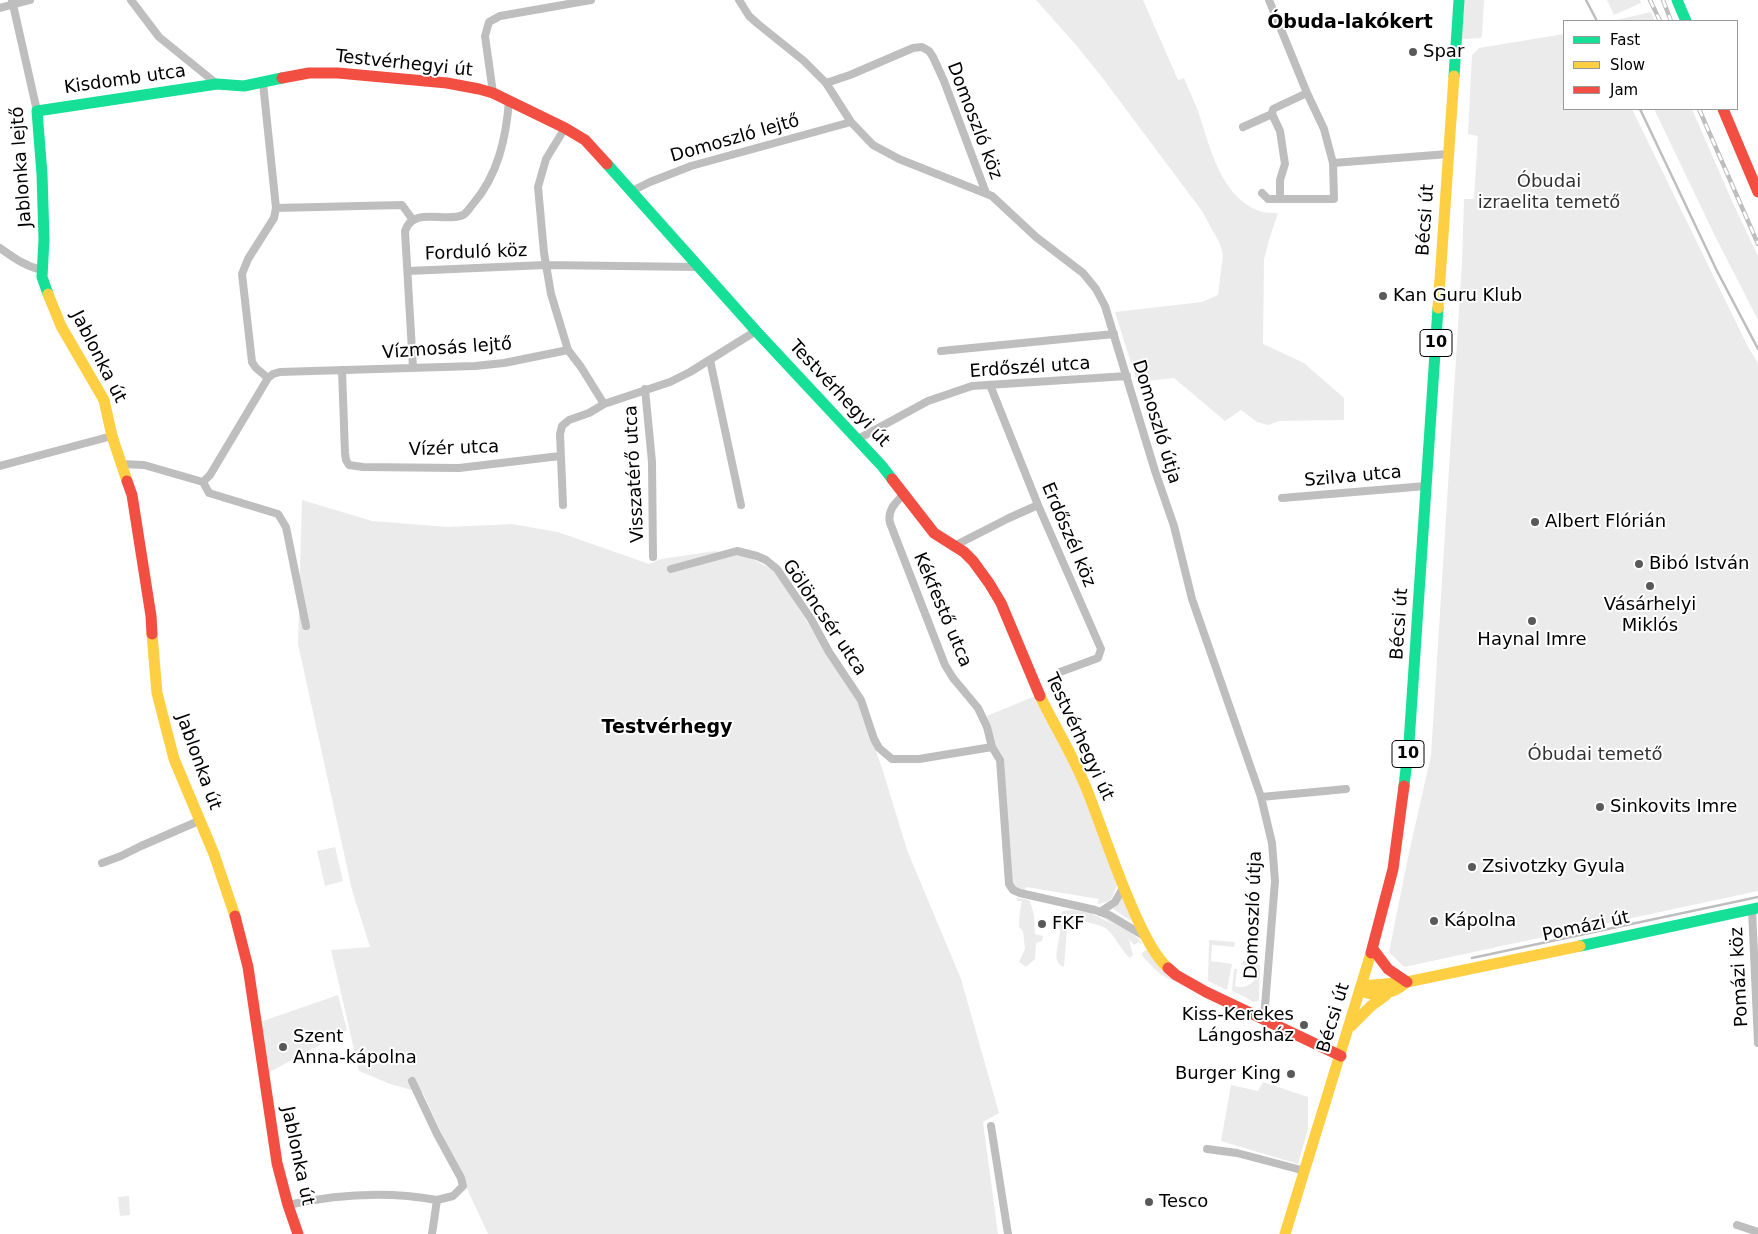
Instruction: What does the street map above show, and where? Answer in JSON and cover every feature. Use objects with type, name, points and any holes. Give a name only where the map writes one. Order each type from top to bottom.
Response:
[{"type":"street","points":[[0,8],[13,2],[30,0]]},
{"type":"street","points":[[131,0],[159,37],[218,84]]},
{"type":"street","points":[[493,94],[485,36],[489,22],[500,16],[591,0]]},
{"type":"street","name":"Domoszló útja","points":[[740,0],[749,16],[826,83],[852,122],[872,145],[884,152],[962,185],[986,193],[995,199],[1036,237],[1088,278],[1105,306],[1155,472],[1174,526],[1192,599],[1260,796],[1272,843],[1275,875],[1264,1019]]},
{"type":"street","points":[[1262,193],[1268,199],[1334,200],[1333,162],[1324,129],[1307,93],[1269,0]]},
{"type":"street","name":"Bécsi út","points":[[1285,1234],[1373,949],[1393,869],[1401,813],[1409,743],[1459,0]]},
{"type":"street","points":[[1677,0],[1686,20]]},
{"type":"street","name":"Jablonka lejtő","points":[[13,2],[37,111],[44,230],[42,270]]},
{"type":"street","name":"Domoszló köz","points":[[826,83],[850,75],[913,48],[922,47],[925,49],[933,57],[944,81],[986,193]]},
{"type":"street","name":"Testvérhegyi út","points":[[218,84],[233,86],[263,84],[309,73],[338,73],[447,83],[479,89],[493,94],[565,128],[585,140],[756,331],[858,439],[888,473],[897,487],[905,493],[919,515],[934,533],[973,561],[989,583],[1001,603],[1037,690],[1090,794],[1123,888],[1146,937],[1162,962],[1176,975],[1206,992],[1341,1056]]},
{"type":"street","name":"Kisdomb utca","points":[[37,111],[218,84]]},
{"type":"street","points":[[203,482],[210,475],[268,378],[252,362],[242,274],[248,259],[274,218],[276,208],[263,84]]},
{"type":"street","points":[[1280,199],[1280,180],[1285,164],[1280,131],[1272,114],[1273,108],[1307,93]]},
{"type":"street","points":[[413,368],[405,232],[413,220],[461,216],[478,199],[496,167],[502,150],[508,101]]},
{"type":"street","points":[[1723,110],[1758,192]]},
{"type":"street","points":[[1243,127],[1272,114]]},
{"type":"street","name":"Domoszló lejtő","points":[[630,192],[692,166],[852,122]]},
{"type":"street","points":[[565,128],[546,159],[538,186],[545,265],[551,294],[568,350],[582,366],[604,404]]},
{"type":"street","points":[[1333,162],[1448,154]]},
{"type":"street","points":[[276,208],[402,205],[413,220]]},
{"type":"street","points":[[0,248],[19,262],[42,270]]},
{"type":"street","points":[[545,265],[698,267]]},
{"type":"street","name":"Forduló köz","points":[[408,271],[545,265]]},
{"type":"street","name":"Jablonka út","points":[[42,270],[45,288],[58,320],[104,400],[120,464],[129,484],[151,616],[157,693],[161,713],[174,759],[201,820],[246,953],[278,1163],[288,1205],[298,1234]]},
{"type":"street","name":"Visszatérő utca","points":[[560,456],[562,426],[569,420],[589,413],[604,404],[670,382],[756,331]]},
{"type":"street","points":[[941,351],[1114,334]]},
{"type":"street","name":"Vízmosás lejtő","points":[[268,378],[280,372],[475,366],[568,350]]},
{"type":"street","points":[[710,360],[741,505]]},
{"type":"street","name":"Vízér utca","points":[[342,370],[345,453],[349,464],[363,467],[459,468],[560,456]]},
{"type":"street","name":"Erdőszél utca","points":[[858,439],[928,402],[963,388],[1127,376]]},
{"type":"street","name":"Erdőszél köz","points":[[990,385],[1038,505],[1101,649],[1098,658],[1060,672]]},
{"type":"street","name":"Visszatérő utca","points":[[645,389],[652,462],[653,557]]},
{"type":"street","points":[[0,466],[112,436]]},
{"type":"street","points":[[560,456],[563,505]]},
{"type":"street","points":[[120,464],[144,465],[203,482],[209,494],[278,514],[286,527],[306,626]]},
{"type":"street","name":"Szilva utca","points":[[1282,498],[1426,486]]},
{"type":"street","name":"Kékfestő utca","points":[[905,493],[895,503],[888,515],[890,523],[943,661],[953,678],[978,708],[987,727],[992,747],[999,757],[1001,764],[1009,884],[1013,890],[1020,893],[1109,915],[1146,937]]},
{"type":"street","points":[[954,546],[1038,505]]},
{"type":"street","name":"Gölöncsér utca","points":[[671,568],[737,551],[766,560],[777,569],[811,619],[829,652],[861,700],[874,740],[879,748],[892,759],[911,759],[992,747]]},
{"type":"street","points":[[1260,796],[1346,789]]},
{"type":"street","points":[[102,863],[201,820]]},
{"type":"street","points":[[1100,912],[1115,902],[1123,888]]},
{"type":"street","name":"Pomázi út","points":[[1361,988],[1373,996],[1386,989],[1407,982],[1755,909]]},
{"type":"street","name":"Pomázi köz","points":[[1755,909],[1758,1043]]},
{"type":"street","points":[[1373,949],[1388,969],[1407,982]]},
{"type":"street","points":[[1350,1028],[1386,989],[1388,969]]},
{"type":"street","points":[[288,1205],[319,1198],[344,1196],[415,1196],[438,1200],[453,1196],[463,1186],[461,1178],[437,1134],[412,1081]]},
{"type":"street","points":[[991,1126],[1008,1234]]},
{"type":"street","points":[[1207,1149],[1237,1154],[1305,1171]]},
{"type":"street","points":[[432,1234],[438,1200]]},
{"type":"street","points":[[1737,1225],[1758,1232]]},
{"type":"green space","points":[[1036,0],[1143,0],[1178,80],[1184,78],[1214,158],[1227,184],[1246,204],[1261,212],[1278,213],[1264,259],[1263,344],[1304,363],[1344,398],[1344,420],[1279,421],[1268,425],[1257,422],[1241,410],[1225,421],[1174,378],[1137,382],[1115,312],[1202,302],[1218,295],[1223,254],[1219,242],[1202,211],[1101,76]]},
{"type":"green space","points":[[1464,0],[1484,0],[1481,38],[1462,39]]},
{"type":"green space","points":[[1607,0],[1640,0],[1641,3],[1614,15]]},
{"type":"green space","points":[[1651,12],[1655,20],[1616,20]]},
{"type":"green space","name":"Óbudai temető","points":[[1563,34],[1563,110],[1632,110],[1748,347],[1758,363],[1758,891],[1404,967],[1389,952],[1431,755],[1462,263],[1464,199],[1474,199],[1478,136],[1468,134],[1472,55],[1479,48]]},
{"type":"green space","points":[[1654,110],[1692,110],[1758,256],[1758,320]]},
{"type":"green space","points":[[302,500],[372,521],[448,527],[512,524],[558,532],[649,564],[661,559],[715,551],[751,558],[775,571],[859,704],[883,771],[907,850],[961,979],[999,1113],[983,1122],[998,1234],[488,1234],[423,1093],[390,1084],[359,1071],[331,950],[370,947],[352,890],[298,644]]},
{"type":"green space","points":[[1035,696],[1061,742],[1086,799],[1117,885],[1112,898],[1107,902],[1097,904],[1099,899],[1026,887],[1025,890],[1012,884],[996,748],[987,716]]},
{"type":"green space","points":[[335,847],[343,881],[325,886],[317,851]]},
{"type":"green space","points":[[1123,897],[1132,919],[1130,920],[1113,909]]},
{"type":"green space","points":[[1017,898],[1030,901],[1034,915],[1035,934],[1043,936],[1042,941],[1036,943],[1035,959],[1026,967],[1019,962],[1025,949],[1023,931],[1019,927],[1022,901],[1017,901]]},
{"type":"green space","points":[[1072,910],[1091,913],[1116,926],[1097,914],[1110,919],[1127,929],[1142,943],[1139,942],[1134,945],[1124,934],[1129,940],[1133,955],[1130,958],[1107,929],[1080,920],[1079,928],[1067,928],[1064,967],[1057,961],[1060,931],[1057,919],[1063,911]]},
{"type":"green space","points":[[1209,940],[1235,942],[1234,947],[1212,945],[1211,961],[1232,964],[1227,990],[1208,981]]},
{"type":"green space","points":[[1146,950],[1176,981],[1162,975],[1148,962],[1141,954]]},
{"type":"green space","points":[[1245,960],[1260,965],[1259,1001],[1253,1002],[1232,991],[1234,969],[1237,969],[1235,986],[1245,986],[1254,981],[1253,968],[1241,964]]},
{"type":"green space","points":[[338,995],[347,1030],[268,1073],[260,1022]]},
{"type":"green space","points":[[1263,1082],[1308,1097],[1308,1129],[1298,1164],[1221,1141],[1231,1085],[1258,1091]]},
{"type":"green space","points":[[129,1196],[130,1215],[120,1216],[118,1197]]},
{"type":"waterway","points":[[1586,0],[1596,20]]},
{"type":"waterway","points":[[1640,110],[1717,271],[1758,349]]},
{"type":"waterway","points":[[1472,958],[1758,897]]},
{"type":"railway","points":[[1650,0],[1660,20]]},
{"type":"railway","points":[[1663,0],[1671,20]]},
{"type":"railway","points":[[1699,110],[1758,244]]},
{"type":"traffic: fast","points":[[1454,76],[1459,0]]},
{"type":"traffic: fast","points":[[1677,0],[1686,20]]},
{"type":"traffic: fast","points":[[48,294],[42,277],[44,239],[42,174],[37,111],[217,84],[244,86],[282,78]]},
{"type":"traffic: fast","points":[[607,164],[756,331],[892,479]]},
{"type":"traffic: fast","points":[[1404,786],[1409,743],[1438,308]]},
{"type":"traffic: fast","points":[[1580,946],[1758,908]]},
{"type":"traffic: slow","points":[[1438,308],[1454,76]]},
{"type":"traffic: slow","points":[[48,294],[61,326],[104,400],[112,436],[127,481]]},
{"type":"traffic: slow","points":[[152,634],[157,693],[174,759],[214,854],[235,916]]},
{"type":"traffic: slow","points":[[1040,696],[1084,782],[1133,911],[1149,943],[1168,968]]},
{"type":"traffic: slow","points":[[1362,986],[1407,982],[1580,946]]},
{"type":"traffic: slow","points":[[1285,1234],[1371,953]]},
{"type":"traffic: slow","points":[[1361,991],[1386,994],[1407,982]]},
{"type":"traffic: slow","points":[[1351,1026],[1371,1006],[1386,995]]},
{"type":"traffic: jam","points":[[282,78],[309,73],[338,73],[447,83],[479,89],[493,93],[565,128],[585,140],[607,164]]},
{"type":"traffic: jam","points":[[1723,110],[1758,192]]},
{"type":"traffic: jam","points":[[892,479],[934,533],[964,552],[989,583],[1001,603],[1040,696]]},
{"type":"traffic: jam","points":[[127,481],[132,495],[151,616],[152,634]]},
{"type":"traffic: jam","points":[[1371,953],[1393,869],[1404,786]]},
{"type":"traffic: jam","points":[[235,916],[248,967],[277,1163],[298,1234]]},
{"type":"traffic: jam","points":[[1373,949],[1388,969],[1407,982]]},
{"type":"traffic: jam","points":[[1168,968],[1176,975],[1206,992],[1341,1056]]},
{"type":"place","name":"Spar","points":[[1413,52]]},
{"type":"place","name":"Kan Guru Klub","points":[[1383,296]]},
{"type":"place","name":"Albert Flórián","points":[[1535,522]]},
{"type":"place","name":"Bibó István","points":[[1639,564]]},
{"type":"place","name":"Vásárhelyi Miklós","points":[[1650,586]]},
{"type":"place","name":"Haynal Imre","points":[[1532,621]]},
{"type":"place","name":"Sinkovits Imre","points":[[1600,807]]},
{"type":"place","name":"Zsivotzky Gyula","points":[[1472,867]]},
{"type":"place","name":"Kápolna","points":[[1434,921]]},
{"type":"place","name":"FKF","points":[[1042,924]]},
{"type":"place","name":"Kiss-Kerekes Lángosház","points":[[1304,1025]]},
{"type":"place","name":"Szent Anna-kápolna","points":[[283,1047]]},
{"type":"place","name":"Burger King","points":[[1291,1074]]},
{"type":"place","name":"Tesco","points":[[1149,1202]]},
{"type":"district","name":"Óbuda-lakókert","points":[[1350,23]]},
{"type":"district","name":"Testvérhegy","points":[[667,728]]},
{"type":"park label","name":"Óbudai izraelita temető","points":[[1549,192]]}]
